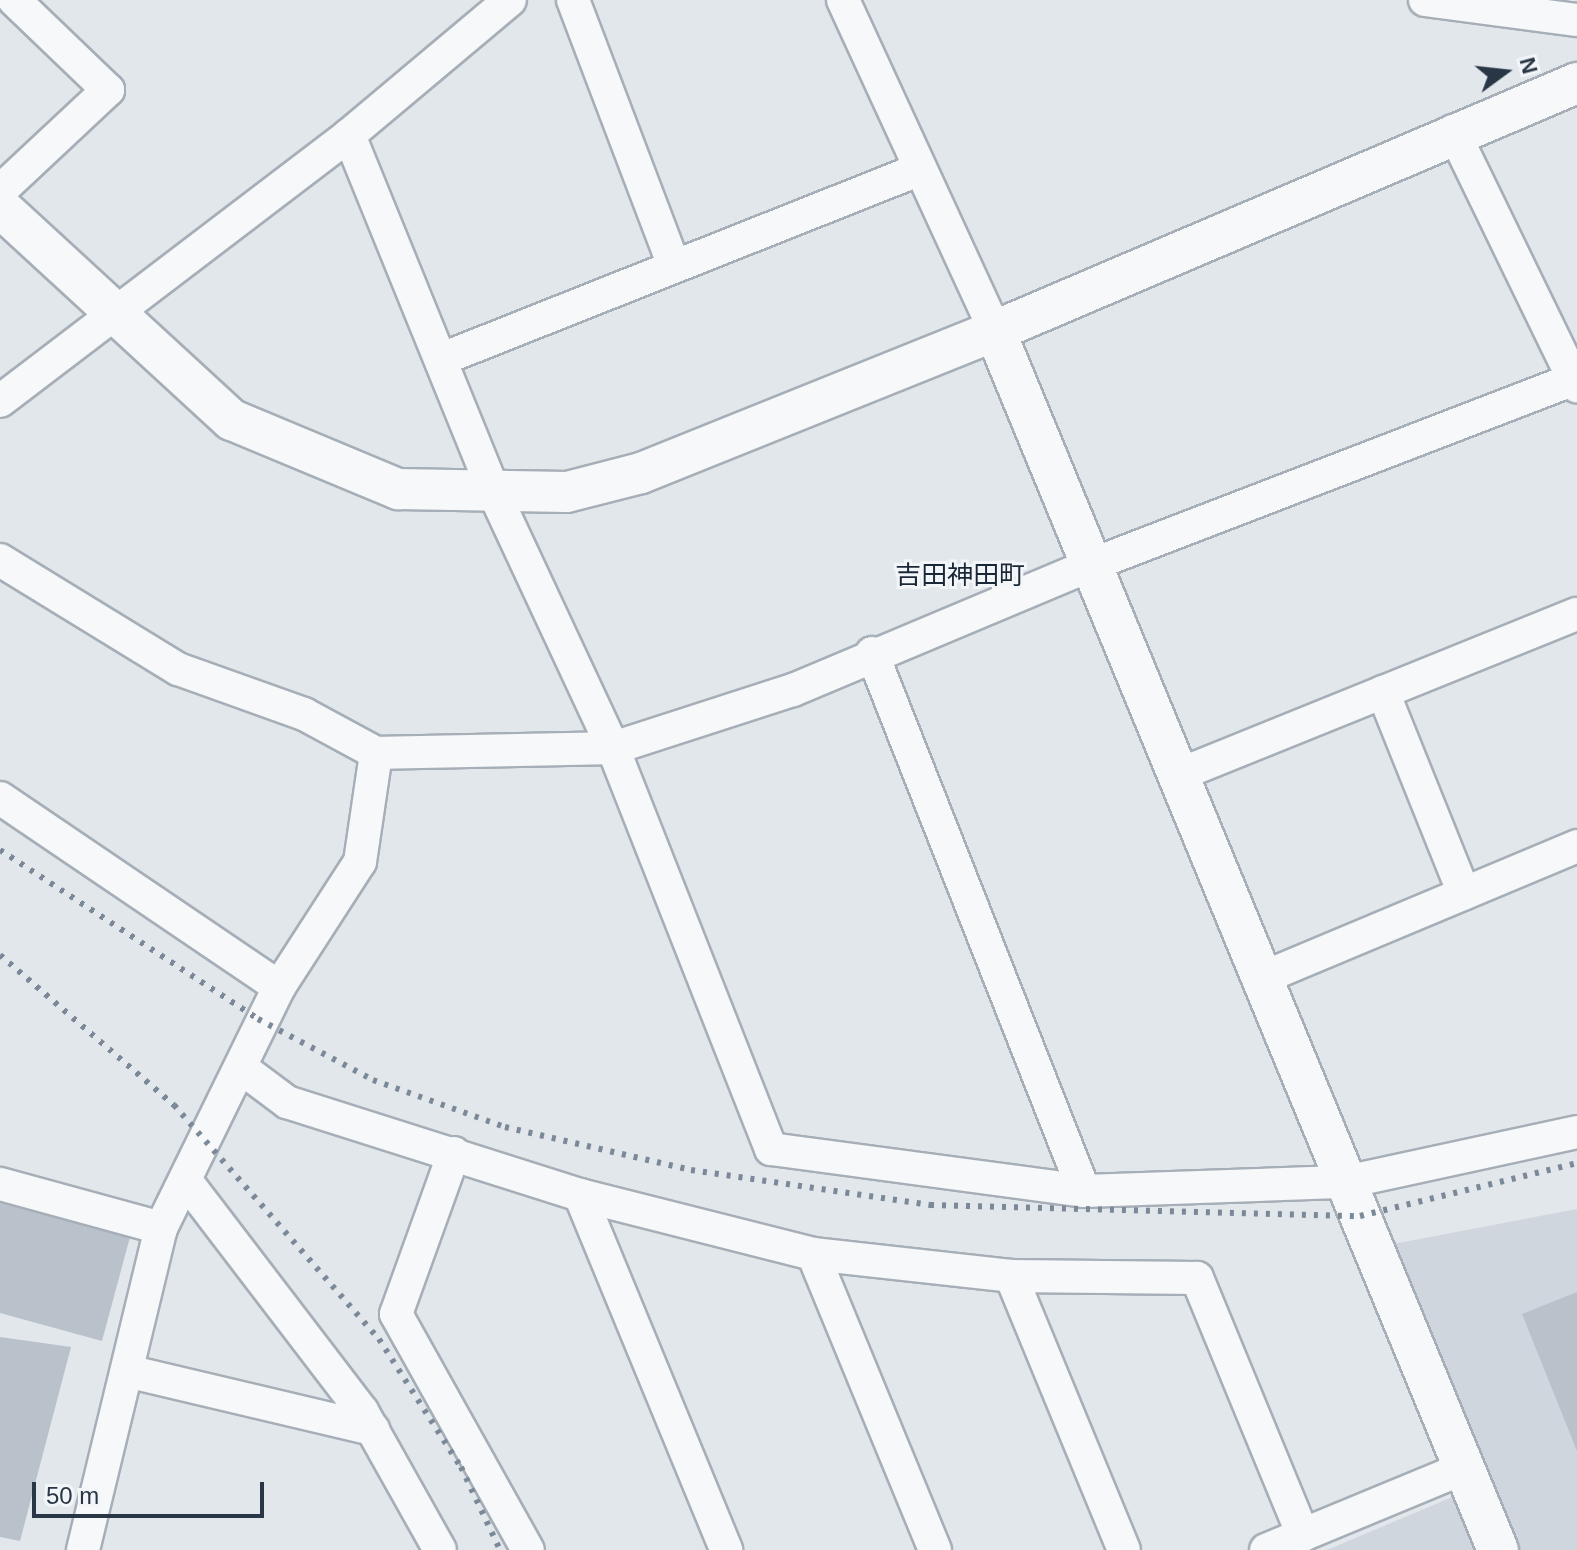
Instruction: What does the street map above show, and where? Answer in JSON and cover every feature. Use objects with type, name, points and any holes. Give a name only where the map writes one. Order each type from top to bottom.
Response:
[{"type":"street","points":[[0,191],[108,90],[14,0]]},
{"type":"street","points":[[573,0],[674,266]]},
{"type":"street","points":[[843,0],[918,170],[995,331],[1498,1550]]},
{"type":"street","points":[[1425,0],[1577,20]]},
{"type":"street","points":[[0,401],[113,309],[349,135],[507,1]]},
{"type":"street","points":[[0,207],[232,420],[398,489],[495,495],[567,492],[641,473],[995,331],[1453,131],[1577,83]]},
{"type":"street","points":[[0,560],[178,669],[304,714],[376,753],[613,748],[793,690],[872,653],[1091,565],[1576,381],[1453,131]]},
{"type":"street","points":[[349,135],[495,495],[613,748],[771,1149],[1084,1191],[1346,1182],[1577,1132]]},
{"type":"street","points":[[442,359],[918,170]]},
{"type":"street","points":[[1178,775],[1577,614]]},
{"type":"street","points":[[872,653],[1084,1191]]},
{"type":"street","points":[[1383,692],[1464,893]]},
{"type":"street","points":[[83,1550],[161,1228],[244,1070],[279,987],[360,862],[376,753]]},
{"type":"street","points":[[0,798],[279,987]]},
{"type":"street","points":[[1262,978],[1577,846]]},
{"type":"street","points":[[244,1070],[287,1102],[580,1195],[813,1254],[1011,1276],[1197,1278],[1303,1535]]},
{"type":"street","points":[[454,1153],[396,1314],[528,1550]]},
{"type":"street","points":[[186,1181],[373,1429],[440,1550]]},
{"type":"street","points":[[0,1184],[161,1228]]},
{"type":"street","points":[[580,1195],[726,1550]]},
{"type":"street","points":[[813,1254],[935,1550]]},
{"type":"street","points":[[1011,1276],[1124,1550]]},
{"type":"street","points":[[127,1371],[373,1429]]},
{"type":"street","points":[[1266,1550],[1464,1468]]},
{"type":"shaded area","points":[[1577,1209],[1577,1550],[1327,1550],[1488,1482],[1388,1245]]},
{"type":"building","points":[[0,1203],[130,1237],[102,1341],[0,1313]]},
{"type":"building","points":[[1577,1292],[1577,1451],[1522,1314]]},
{"type":"building","points":[[0,1337],[71,1347],[20,1541],[0,1537]]},
{"type":"railway","points":[[0,850],[258,1019],[373,1080],[505,1127],[691,1170],[930,1205],[1360,1216],[1577,1163]]},
{"type":"railway","points":[[0,955],[174,1105],[379,1339],[461,1467],[500,1550]]},
{"type":"district","name":"吉田神田町","points":[[960,576]]}]
